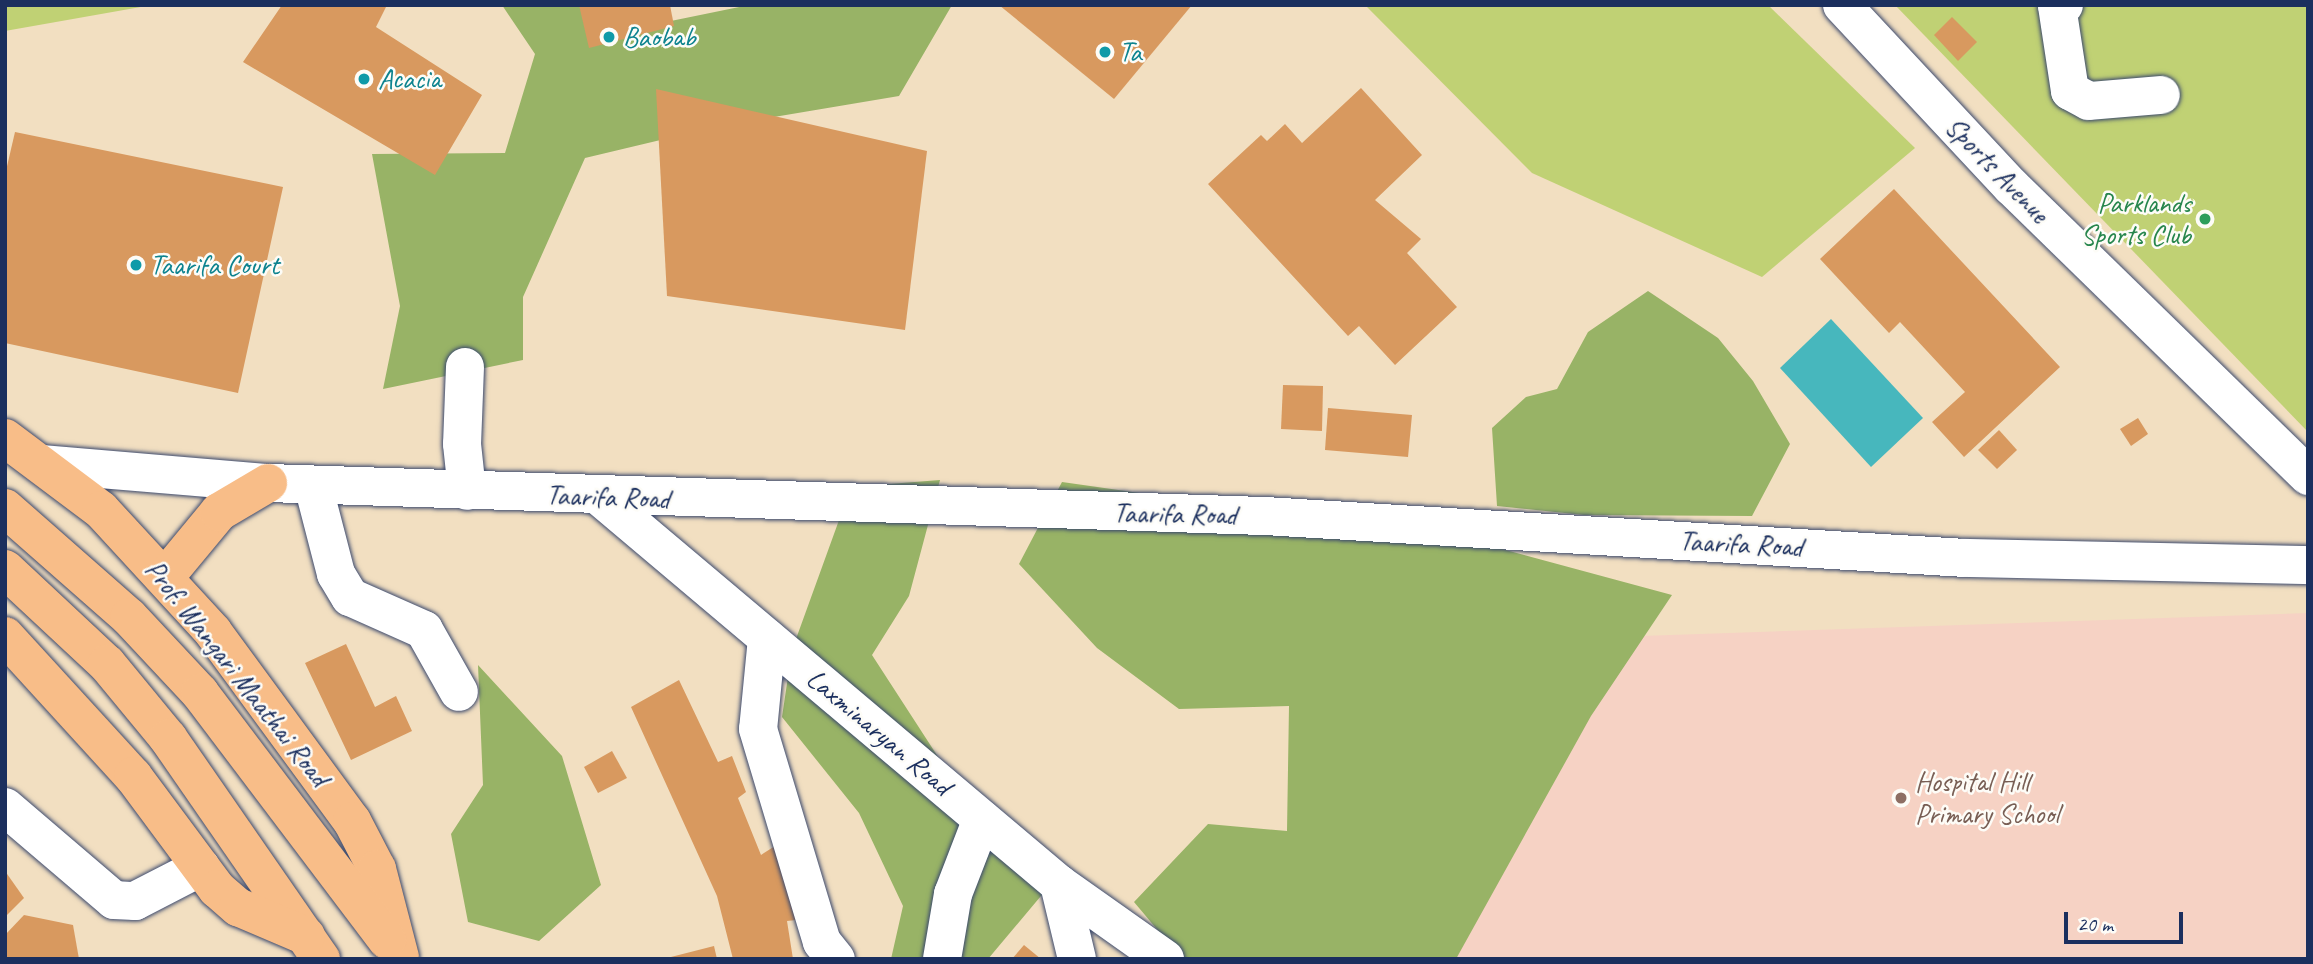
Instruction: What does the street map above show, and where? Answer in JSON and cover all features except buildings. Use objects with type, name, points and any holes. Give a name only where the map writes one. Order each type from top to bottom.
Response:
[{"type":"main road","name":"Prof. Wangari Maathai Road","points":[[5,438],[101,510],[166,576],[352,821],[377,869],[400,958]]},
{"type":"main road","points":[[166,576],[219,512],[268,483]]},
{"type":"main road","name":"Prof. Wangari Maathai Road","points":[[5,509],[129,617],[200,693],[400,958]]},
{"type":"main road","points":[[5,569],[107,664],[168,738],[313,948]]},
{"type":"main road","points":[[5,636],[66,697],[201,867],[238,907],[313,948]]},
{"type":"street","name":"Sports Avenue","points":[[1842,5],[2012,187],[2308,476]]},
{"type":"street","points":[[2064,5],[2057,6],[2070,91],[2078,98],[2161,95]]},
{"type":"street","points":[[465,367],[467,491]]},
{"type":"street","name":"Taarifa Road","points":[[41,464],[268,483],[600,497],[1265,516],[1965,558],[2308,565]]},
{"type":"street","points":[[313,485],[336,575],[350,597],[424,629],[458,692]]},
{"type":"street","name":"Laxminaryan Road","points":[[600,497],[1059,884],[1165,959]]},
{"type":"street","points":[[767,638],[758,729],[822,942],[836,959]]},
{"type":"street","points":[[5,807],[114,900],[135,901],[201,867]]},
{"type":"street","points":[[942,959],[953,894],[982,819]]},
{"type":"street","points":[[1059,884],[1077,959]]},
{"type":"shaded area","name":"Hospital Hill Primary School","points":[[2308,613],[2308,959],[1376,959],[1612,637]]},
{"type":"green space","points":[[5,5],[152,5],[5,31]]},
{"type":"green space","points":[[502,5],[601,5],[622,31],[749,5],[952,5],[899,96],[715,127],[585,158],[523,297],[523,360],[383,389],[400,306],[372,154],[505,153],[535,54]]},
{"type":"green space","points":[[1365,5],[1768,5],[1915,148],[1762,277],[1532,173]]},
{"type":"green space","name":"Parklands Sports Club","points":[[1895,5],[2308,5],[2308,432]]},
{"type":"green space","points":[[1648,291],[1718,338],[1753,381],[1790,444],[1752,516],[1584,515],[1497,506],[1492,428],[1526,397],[1557,389],[1588,332]]},
{"type":"green space","points":[[940,480],[909,596],[872,655],[942,763],[1056,878],[988,959],[891,959],[903,906],[859,813],[782,717],[792,650],[851,487]]},
{"type":"green space","points":[[1062,482],[1224,505],[1347,507],[1672,595],[1591,716],[1456,959],[1182,959],[1134,902],[1208,824],[1287,831],[1289,706],[1179,709],[1097,648],[1019,564]]},
{"type":"green space","points":[[478,665],[562,756],[601,885],[539,941],[468,922],[451,834],[483,785]]},
{"type":"water","points":[[1831,319],[1923,418],[1871,467],[1780,368]]},
{"type":"place","name":"Baobab","points":[[609,37]]},
{"type":"place","name":"Ta","points":[[1105,52]]},
{"type":"place","name":"Acacia","points":[[364,79]]},
{"type":"place","name":"Parklands Sports Club","points":[[2205,219]]},
{"type":"place","name":"Taarifa Court","points":[[136,265]]},
{"type":"place","name":"Hospital Hill Primary School","points":[[1901,798]]}]
